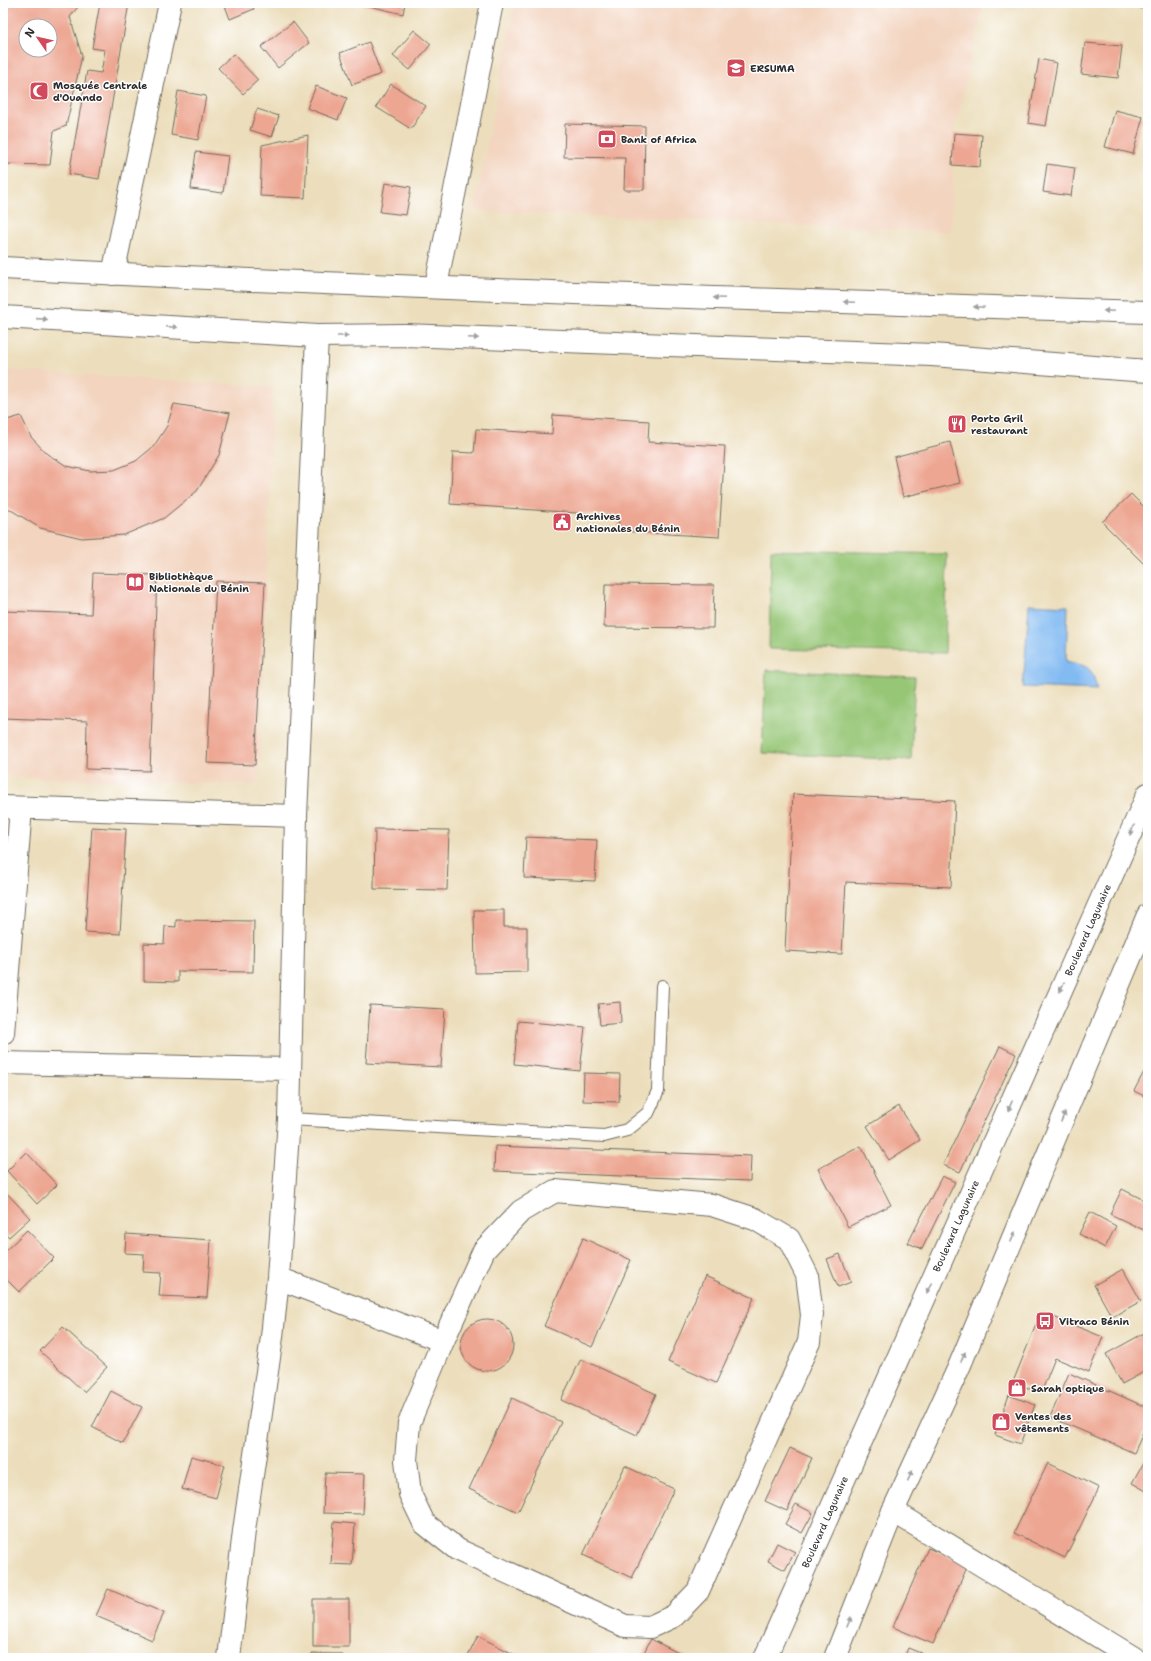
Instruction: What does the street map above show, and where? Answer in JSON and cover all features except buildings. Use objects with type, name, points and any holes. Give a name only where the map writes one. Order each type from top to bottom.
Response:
[{"type":"main road","points":[[112,274],[170,3]]},
{"type":"main road","points":[[436,286],[492,3]]},
{"type":"main road","points":[[3,268],[309,284],[436,286],[1148,312]]},
{"type":"main road","points":[[3,316],[317,336],[405,336],[932,355],[1148,371]]},
{"type":"main road","points":[[229,1658],[244,1531],[271,1345],[278,1278],[289,1120],[296,816],[317,336]]},
{"type":"main road","name":"Boulevard Lagunaire","points":[[764,1658],[1148,794]]},
{"type":"main road","points":[[3,1033],[12,807],[296,816]]},
{"type":"main road","points":[[835,1658],[893,1511],[959,1367],[1148,915]]},
{"type":"main road","points":[[3,1063],[290,1069]]},
{"type":"main road","points":[[555,1191],[712,1205],[755,1219],[789,1239],[807,1275],[812,1316],[809,1342],[714,1556],[698,1591],[674,1616],[650,1627],[625,1626],[458,1550],[424,1523],[410,1494],[406,1460],[409,1423],[443,1341],[484,1250],[520,1211],[555,1191]]},
{"type":"main road","points":[[278,1278],[443,1341]]},
{"type":"main road","points":[[893,1511],[1134,1658]]},
{"type":"lane","points":[[289,1120],[604,1136],[627,1130],[648,1113],[658,1091],[662,986]]},
{"type":"shaded area","name":"ERSUMA","points":[[515,3],[984,3],[954,133],[951,232],[474,211]]},
{"type":"shaded area","name":"Bibliothèque Nationale du Bénin","points":[[3,370],[273,387],[259,785],[3,777]]},
{"type":"green space","points":[[771,550],[947,554],[945,653],[769,649]]},
{"type":"green space","points":[[766,670],[915,677],[911,760],[762,753]]},
{"type":"water","points":[[1029,604],[1068,606],[1066,661],[1088,668],[1091,671],[1097,690],[1023,687]]},
{"type":"place","name":"ERSUMA","points":[[736,68]]},
{"type":"place","name":"Mosquée Centrale d'Ouando","points":[[39,91]]},
{"type":"place","name":"Bank of Africa","points":[[607,139]]},
{"type":"place","name":"Porto Gril restaurant","points":[[957,424]]},
{"type":"place","name":"Archives nationales du Bénin","points":[[562,522]]},
{"type":"place","name":"Bibliothèque Nationale du Bénin","points":[[135,582]]},
{"type":"place","name":"Vitraco Bénin","points":[[1045,1321]]},
{"type":"place","name":"Sarah optique","points":[[1017,1388]]},
{"type":"place","name":"Ventes des vêtements","points":[[1001,1422]]}]
